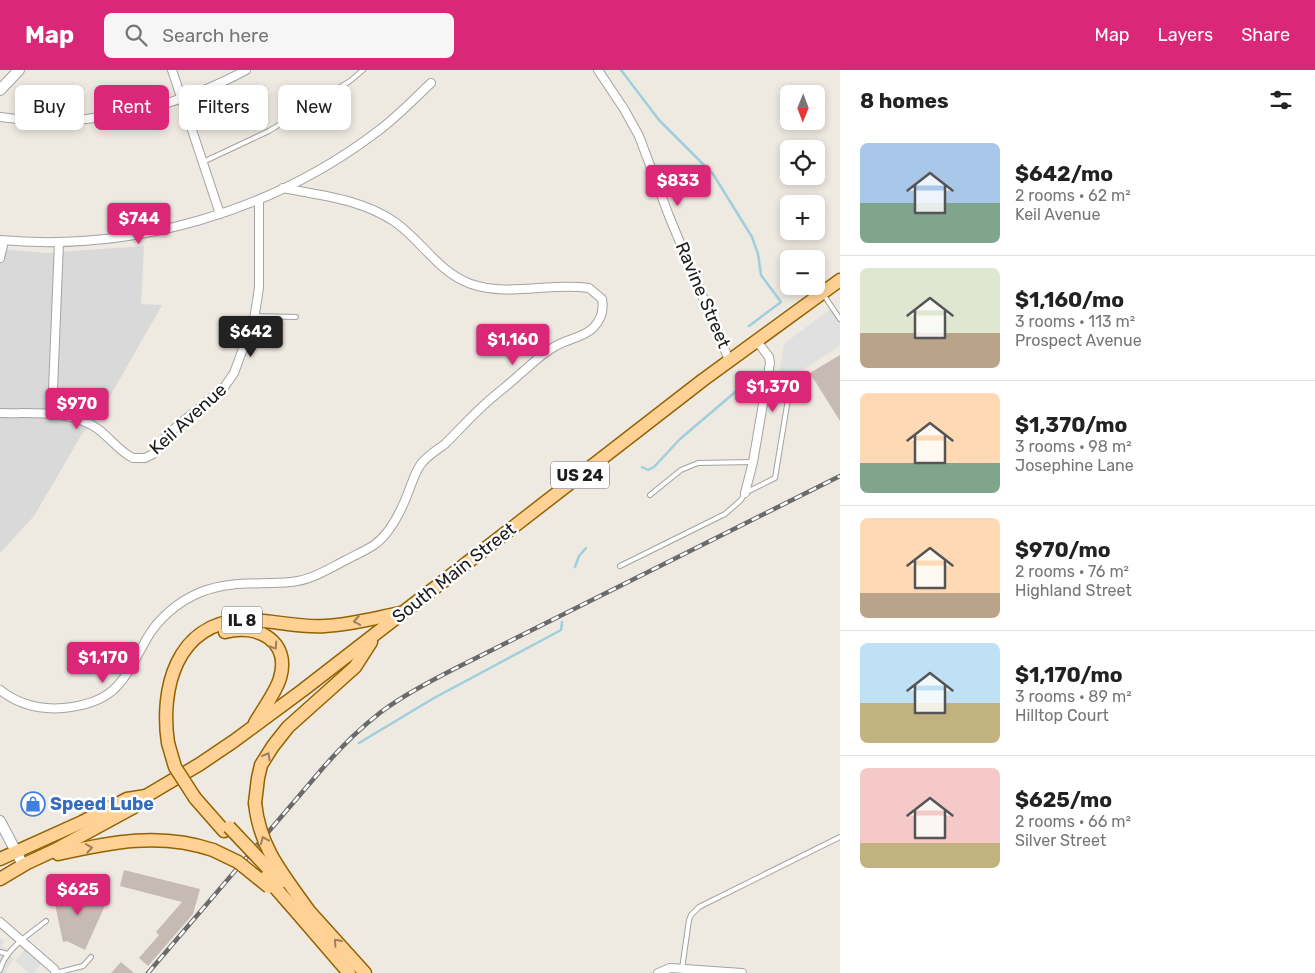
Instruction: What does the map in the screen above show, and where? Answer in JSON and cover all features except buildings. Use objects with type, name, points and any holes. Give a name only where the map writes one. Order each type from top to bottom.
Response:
[{"type":"main road","name":"US 24","points":[[825,290],[840,281]]},
{"type":"main road","name":"US 24","points":[[756,340],[818,295]]},
{"type":"main road","name":"South Main Street","points":[[0,879],[134,807],[146,796],[200,764],[253,728],[756,340]]},
{"type":"main road","name":"IL 8","points":[[365,973],[304,914],[198,796],[171,742],[165,706],[171,676],[178,660],[189,644],[204,632],[218,625],[256,620],[302,626],[325,626],[357,622],[405,612]]},
{"type":"main road","name":"IL 8","points":[[171,742],[173,698],[182,668],[188,658],[202,643],[215,635],[230,630],[248,629],[260,632],[274,643],[281,659],[280,679],[253,728]]},
{"type":"main road","points":[[304,914],[265,845],[257,821],[255,803],[261,766],[273,746],[288,727],[355,668],[377,633]]},
{"type":"main road","name":"South Main Street","points":[[0,859],[127,799],[146,796]]},
{"type":"main road","name":"IL 8","points":[[41,857],[129,840],[183,842],[213,850],[247,868],[304,914],[350,973]]},
{"type":"street","points":[[0,90],[19,70]]},
{"type":"street","points":[[172,70],[179,90]]},
{"type":"street","points":[[216,85],[246,70]]},
{"type":"street","name":"Ravine Street","points":[[598,70],[636,130],[669,216],[730,360]]},
{"type":"street","points":[[0,258],[2,240],[60,242],[114,238],[179,226],[259,200],[328,165],[379,131],[431,83]]},
{"type":"street","points":[[0,117],[40,120],[72,119],[140,110],[179,99]]},
{"type":"street","points":[[192,130],[220,214]]},
{"type":"street","points":[[0,690],[18,702],[40,708],[70,707],[100,698],[112,691],[127,674],[146,638],[171,610],[191,596],[222,585],[292,582],[310,578],[374,545],[388,530],[402,507],[416,471],[422,462],[436,452],[493,397],[542,355],[559,344],[589,331],[602,314],[602,299],[589,288],[498,289],[471,284],[456,277],[444,268],[395,222],[369,207],[355,202],[283,188]]},
{"type":"street","name":"Keil Avenue","points":[[52,414],[75,418],[90,424],[129,456],[140,458],[152,454],[168,434],[229,382],[254,316],[259,287],[259,200]]},
{"type":"street","points":[[0,413],[52,414],[60,242]]},
{"type":"street","points":[[745,493],[768,376],[769,357],[756,340]]},
{"type":"street","points":[[0,821],[23,865]]},
{"type":"street","points":[[0,922],[54,969],[56,973]]},
{"type":"street","points":[[658,973],[670,968],[681,971],[742,973]]},
{"type":"lane","points":[[203,162],[268,131],[350,81],[363,70]]},
{"type":"lane","points":[[824,295],[840,319]]},
{"type":"lane","points":[[254,316],[296,316]]},
{"type":"lane","points":[[620,566],[725,514],[741,500],[745,493],[776,478],[791,379],[768,376]]},
{"type":"lane","points":[[650,495],[681,470],[698,462],[752,462]]},
{"type":"lane","points":[[681,971],[688,920],[690,915],[699,907],[840,838]]},
{"type":"lane","points":[[0,970],[2,962],[8,954],[46,921]]},
{"type":"lane","points":[[0,952],[8,954]]},
{"type":"lane","points":[[56,973],[82,966],[91,957]]},
{"type":"shaded area","points":[[144,246],[141,304],[162,305],[98,417],[82,434],[34,516],[0,553],[0,249],[45,253]]},
{"type":"shaded area","points":[[832,308],[840,319],[840,345],[792,377],[779,375],[784,344]]},
{"type":"shaded area","points":[[0,939],[4,940],[2,947],[6,948],[8,954],[14,959],[6,973],[0,973]]},
{"type":"shaded area","points":[[28,946],[45,960],[34,973],[29,973],[15,961]]},
{"type":"waterway","points":[[621,70],[659,120],[713,174],[752,237],[758,254],[761,275],[781,302],[749,326]]},
{"type":"waterway","points":[[642,467],[648,470],[654,467],[680,439],[752,376]]},
{"type":"waterway","points":[[575,567],[579,556],[586,548]]},
{"type":"waterway","points":[[359,743],[434,698],[561,630],[562,622]]},
{"type":"railway","points":[[148,973],[329,761],[357,732],[381,712],[408,694],[454,669],[840,476]]},
{"type":"place","name":"Speed Lube","points":[[33,804]]}]
